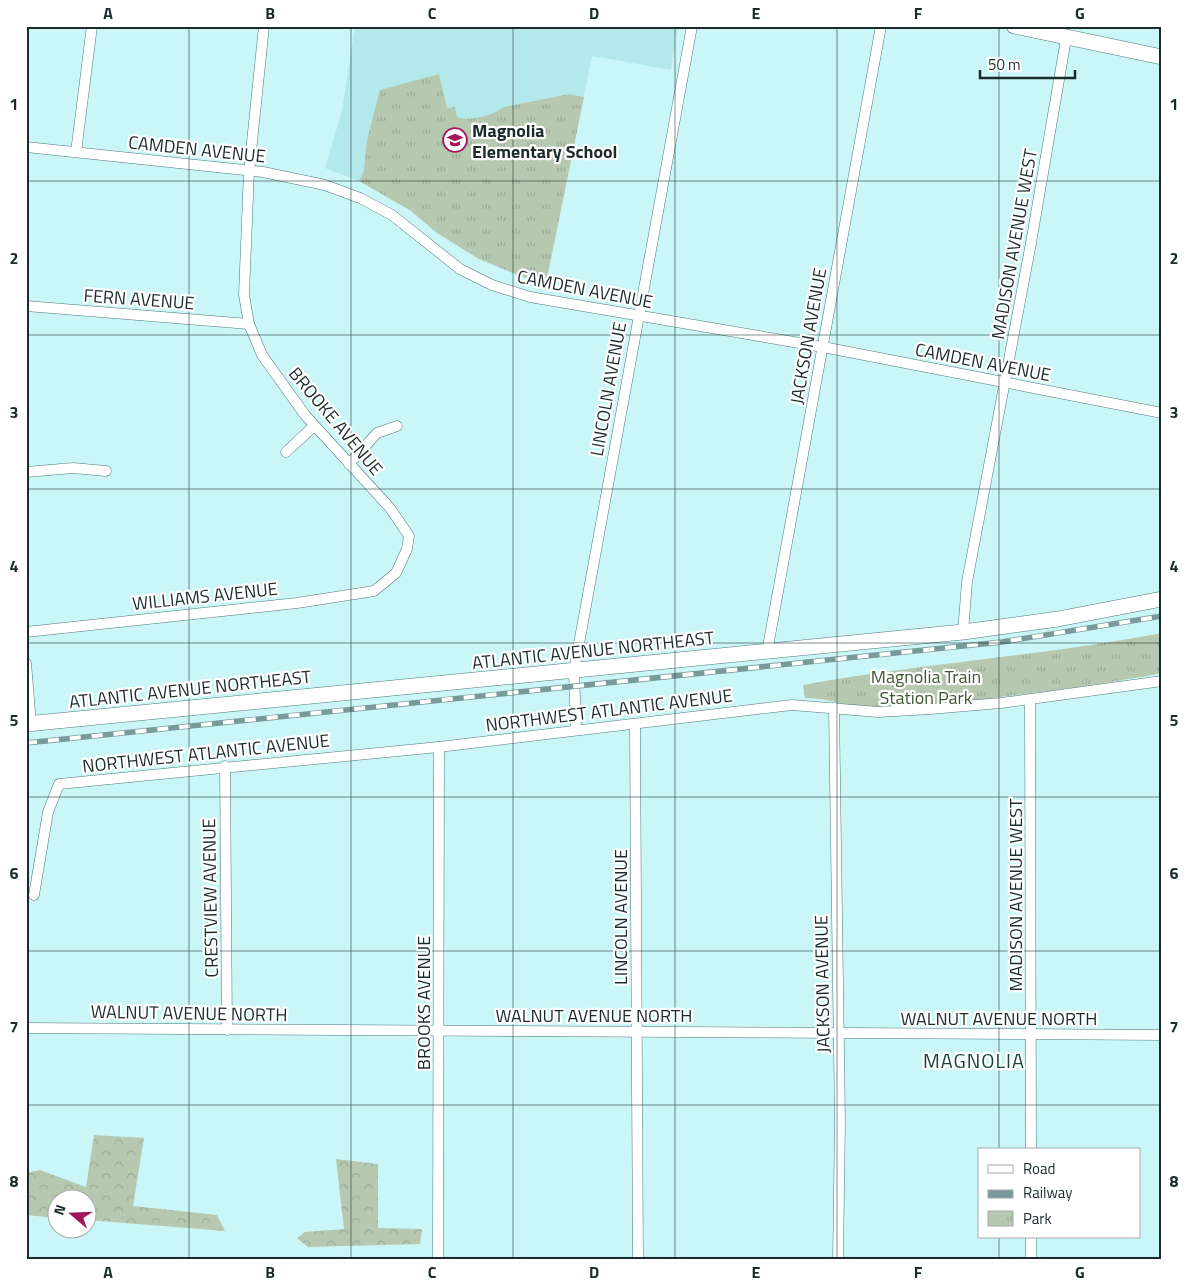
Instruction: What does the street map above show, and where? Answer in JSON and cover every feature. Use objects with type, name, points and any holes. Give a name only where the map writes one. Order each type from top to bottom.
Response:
[{"type":"street","points":[[76,152],[92,26]]},
{"type":"street","name":"BROOKE AVENUE","points":[[264,26],[249,171],[244,295],[249,324],[271,369],[314,426],[390,508],[409,536],[407,549],[396,574],[384,584]]},
{"type":"street","name":"LINCOLN AVENUE","points":[[576,730],[574,671],[692,26]]},
{"type":"street","name":"JACKSON AVENUE","points":[[767,652],[881,26]]},
{"type":"street","points":[[1014,26],[1066,39],[1162,57]]},
{"type":"street","name":"MADISON AVENUE WEST","points":[[963,632],[967,582],[1005,382],[1066,39]]},
{"type":"street","name":"CAMDEN AVENUE","points":[[26,147],[249,171],[325,185],[360,198],[392,216],[460,269],[492,285],[530,297],[822,347],[1162,413]]},
{"type":"street","name":"FERN AVENUE","points":[[26,306],[249,324]]},
{"type":"street","points":[[286,452],[314,426]]},
{"type":"street","points":[[349,464],[377,433],[397,426]]},
{"type":"street","points":[[26,472],[72,468],[106,471]]},
{"type":"street","name":"WILLIAMS AVENUE","points":[[26,632],[296,603],[374,591],[384,584]]},
{"type":"street","name":"ATLANTIC AVENUE NORTHEAST","points":[[29,724],[963,632],[1058,619],[1162,599]]},
{"type":"street","points":[[26,663],[29,724]]},
{"type":"street","name":"NORTHWEST ATLANTIC AVENUE","points":[[34,894],[48,812],[59,784],[439,746],[792,705],[878,712],[921,710],[1030,700],[1162,681]]},
{"type":"street","name":"MADISON AVENUE WEST","points":[[1030,700],[1031,1148]]},
{"type":"street","name":"JACKSON AVENUE","points":[[834,708],[839,1034],[838,1260]]},
{"type":"street","name":"LINCOLN AVENUE","points":[[636,724],[638,1260]]},
{"type":"street","name":"BROOKS AVENUE","points":[[438,1260],[440,1030],[439,746]]},
{"type":"street","name":"CRESTVIEW AVENUE","points":[[225,766],[227,1030]]},
{"type":"street","name":"WALNUT AVENUE NORTH","points":[[26,1028],[1162,1035]]},
{"type":"street","points":[[1031,1238],[1031,1260]]},
{"type":"shaded area","name":"Magnolia Elementary School","points":[[355,26],[678,26],[671,70],[592,56],[546,283],[520,276],[479,259],[437,233],[411,211],[389,197],[359,181],[325,168],[342,111]]},
{"type":"green space","points":[[439,74],[447,108],[455,107],[457,117],[468,119],[494,113],[504,107],[569,94],[584,97],[546,283],[520,276],[479,259],[437,233],[411,211],[359,181],[364,170],[367,140],[380,90]]},
{"type":"green space","name":"Magnolia Train Station Park","points":[[1162,633],[1162,673],[1141,677],[936,706],[879,710],[860,708],[824,699],[805,698],[803,685],[848,677],[1072,648]]},
{"type":"green space","points":[[94,1135],[144,1138],[133,1206],[217,1215],[225,1231],[98,1221],[98,1188],[48,1188],[48,1217],[26,1215],[26,1173],[40,1170],[86,1187]]},
{"type":"green space","points":[[336,1159],[378,1164],[378,1228],[422,1229],[420,1244],[308,1247],[297,1238],[305,1232],[344,1229]]},
{"type":"railway","points":[[26,743],[1002,642],[1162,616]]},
{"type":"place","name":"Magnolia Elementary School","points":[[455,140]]},
{"type":"district","name":"MAGNOLIA","points":[[974,1060]]}]
